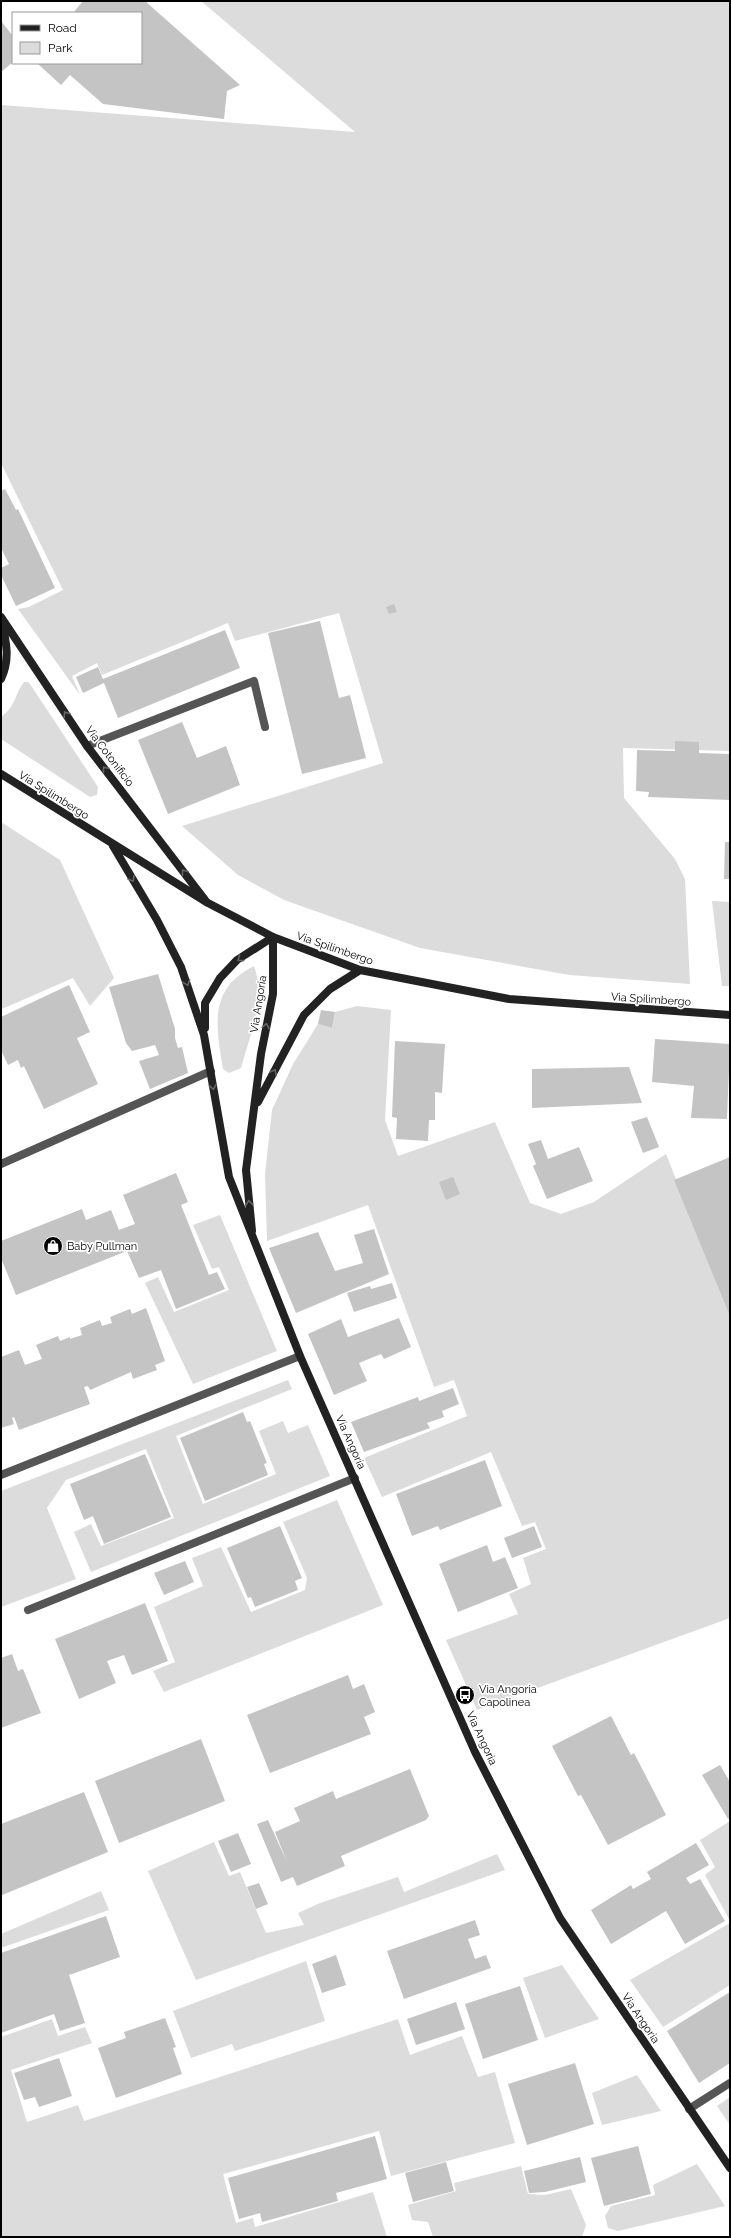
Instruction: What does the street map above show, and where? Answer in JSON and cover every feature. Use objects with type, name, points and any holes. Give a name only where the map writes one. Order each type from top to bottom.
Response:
[{"type":"street","name":"Via Cotonificio","points":[[1,617],[87,746],[208,904]]},
{"type":"street","points":[[1,622],[7,641],[7,666],[1,679]]},
{"type":"street","name":"Via Spilimbergo","points":[[1,774],[113,846],[208,904],[273,937],[360,970],[509,999],[730,1015]]},
{"type":"street","name":"Via Angoria","points":[[113,846],[157,920],[181,967],[204,1035],[229,1177],[253,1242],[300,1356],[475,1752],[560,1918],[730,2168]]},
{"type":"street","name":"Via Angoria","points":[[204,1035],[205,1003],[220,978],[237,960],[273,937]]},
{"type":"street","name":"Via Angoria","points":[[253,1242],[246,1170],[256,1106],[261,1054],[273,994],[273,937]]},
{"type":"street","name":"Via Angoria","points":[[256,1106],[304,1015],[330,988],[360,970]]},
{"type":"lane","points":[[87,746],[254,681],[265,727]]},
{"type":"lane","points":[[1,1164],[211,1071]]},
{"type":"lane","points":[[1,1475],[300,1356]]},
{"type":"lane","points":[[28,1610],[355,1478]]},
{"type":"lane","points":[[689,2109],[730,2084]]},
{"type":"green space","points":[[201,1],[730,1],[730,751],[623,748],[624,798],[675,859],[685,879],[690,984],[569,975],[420,948],[284,900],[238,875],[182,826],[383,763],[339,613],[235,641],[228,623],[102,675],[97,663],[72,676],[80,695],[18,609],[29,607],[63,590],[1,463],[1,105],[355,132]]},
{"type":"green space","points":[[24,682],[28,682],[30,684],[98,787],[97,795],[90,797],[1,739],[1,717],[13,704]]},
{"type":"green space","points":[[1,822],[60,860],[114,978],[90,1006],[73,978],[2,1009]]},
{"type":"green space","points":[[712,901],[730,902],[730,986],[722,986]]},
{"type":"green space","points":[[254,966],[257,979],[258,1004],[252,1030],[241,1068],[229,1073],[223,1069],[218,1038],[219,1010],[222,997],[239,975]]},
{"type":"green space","points":[[357,1006],[391,1010],[385,1120],[398,1156],[495,1122],[530,1203],[561,1214],[594,1202],[666,1154],[730,1315],[730,1618],[477,1710],[446,1640],[518,1614],[509,1594],[531,1584],[523,1558],[546,1549],[535,1522],[522,1526],[491,1452],[382,1497],[364,1458],[467,1416],[454,1380],[434,1387],[368,1205],[267,1241],[265,1174],[272,1110],[293,1064],[318,1024],[332,1028],[335,1012]]},
{"type":"green space","points":[[220,1215],[277,1351],[193,1384],[145,1283],[158,1277],[174,1312],[229,1290],[219,1267],[212,1269],[193,1225]]},
{"type":"green space","points":[[288,1380],[292,1389],[176,1436],[203,1504],[276,1474],[259,1431],[283,1421],[288,1433],[308,1425],[330,1476],[91,1572],[74,1532],[91,1524],[101,1546],[174,1518],[146,1449],[66,1480],[47,1508],[76,1579],[1,1607],[1,1491]]},
{"type":"green space","points":[[337,1500],[383,1605],[164,1692],[153,1671],[175,1662],[154,1607],[203,1586],[192,1558],[221,1547],[251,1612],[305,1590],[307,1578],[283,1522]]},
{"type":"green space","points":[[730,1821],[730,1921],[705,1875],[715,1867],[700,1840]]},
{"type":"green space","points":[[214,1842],[229,1876],[240,1872],[266,1933],[304,1925],[298,1913],[320,1903],[398,1877],[404,1892],[497,1854],[505,1870],[196,1980],[148,1871]]},
{"type":"green space","points":[[101,1891],[109,1910],[1,1948],[1,1934]]},
{"type":"green space","points":[[730,1923],[730,1985],[663,2027],[630,1980]]},
{"type":"green space","points":[[306,1961],[325,2021],[235,2051],[232,2044],[191,2058],[173,2011]]},
{"type":"green space","points":[[562,1965],[599,2019],[545,2038],[523,1978]]},
{"type":"green space","points":[[52,2019],[58,2036],[85,2027],[92,2043],[11,2070],[27,2122],[78,2105],[84,2121],[398,2019],[410,2055],[462,2036],[478,2077],[495,2072],[515,2143],[391,2176],[379,2131],[223,2174],[236,2223],[253,2218],[255,2227],[373,2192],[387,2237],[1,2237],[1,2037]]},
{"type":"green space","points":[[637,2075],[661,2111],[602,2125],[592,2093]]},
{"type":"green space","points":[[730,2097],[730,2125],[717,2106]]},
{"type":"green space","points":[[697,2164],[725,2206],[618,2231],[608,2228],[605,2216],[611,2206],[655,2195],[653,2185]]},
{"type":"green space","points":[[521,2166],[528,2194],[545,2195],[571,2189],[586,2225],[582,2237],[433,2237],[428,2222],[412,2220],[408,2205],[456,2191],[454,2183]]},
{"type":"building","points":[[83,1],[145,1],[240,85],[227,91],[224,119],[103,104],[70,75],[61,85],[38,64],[142,64],[142,12],[74,12]]},
{"type":"building","points":[[1,21],[12,35],[12,63],[1,72]]},
{"type":"building","points":[[5,489],[16,510],[18,509],[55,588],[16,606],[1,575],[1,568],[9,564],[1,548],[1,491]]},
{"type":"building","points":[[394,604],[397,612],[389,614],[386,607]]},
{"type":"building","points":[[320,621],[339,698],[350,695],[366,758],[302,774],[268,633]]},
{"type":"building","points":[[225,630],[240,668],[118,718],[104,683],[83,693],[76,677],[98,667],[103,679]]},
{"type":"building","points":[[182,722],[197,758],[226,746],[240,785],[168,814],[138,740]]},
{"type":"building","points":[[675,741],[699,742],[699,753],[730,754],[730,800],[648,797],[649,792],[636,791],[637,750],[675,751]]},
{"type":"building","points":[[725,842],[730,842],[730,879],[724,879]]},
{"type":"building","points":[[158,974],[175,1029],[175,1038],[178,1048],[182,1047],[188,1073],[150,1089],[139,1061],[159,1055],[155,1045],[132,1051],[126,1043],[109,987]]},
{"type":"building","points":[[69,985],[90,1032],[77,1038],[98,1084],[44,1109],[24,1066],[21,1068],[18,1060],[8,1065],[1,1050],[1,1017]]},
{"type":"building","points":[[321,1010],[335,1012],[332,1028],[318,1024]]},
{"type":"building","points":[[655,1039],[730,1044],[727,1119],[691,1118],[694,1086],[652,1082]]},
{"type":"building","points":[[395,1041],[445,1044],[442,1093],[435,1092],[435,1120],[429,1120],[428,1141],[396,1139],[397,1118],[392,1117]]},
{"type":"building","points":[[629,1067],[642,1103],[532,1108],[532,1069]]},
{"type":"building","points":[[647,1117],[659,1147],[643,1153],[631,1122]]},
{"type":"building","points":[[541,1140],[548,1159],[579,1147],[593,1181],[547,1199],[533,1166],[536,1164],[528,1144]]},
{"type":"building","points":[[730,1157],[730,1316],[674,1180]]},
{"type":"building","points":[[176,1173],[188,1202],[181,1205],[209,1275],[217,1272],[225,1289],[176,1309],[161,1270],[139,1278],[127,1251],[16,1295],[1,1258],[1,1241],[82,1209],[86,1220],[111,1210],[119,1230],[135,1224],[123,1195]]},
{"type":"building","points":[[453,1177],[460,1194],[446,1200],[439,1182]]},
{"type":"building","points":[[374,1229],[389,1274],[296,1313],[269,1248],[318,1232],[335,1271],[363,1263],[354,1235]]},
{"type":"building","points":[[392,1283],[397,1298],[354,1312],[347,1293],[370,1286],[371,1289]]},
{"type":"building","points":[[146,1308],[165,1361],[155,1365],[157,1370],[133,1379],[131,1372],[90,1390],[88,1386],[84,1387],[90,1404],[19,1430],[14,1417],[12,1418],[14,1424],[1,1428],[1,1357],[19,1350],[25,1365],[42,1359],[36,1345],[58,1336],[60,1341],[70,1337],[70,1339],[82,1335],[80,1328],[100,1320],[102,1326],[112,1323],[110,1317],[130,1309],[132,1314]]},
{"type":"building","points":[[399,1318],[411,1347],[384,1359],[381,1354],[359,1363],[367,1381],[334,1395],[308,1334],[341,1319],[348,1337]]},
{"type":"building","points":[[453,1388],[459,1404],[442,1411],[444,1417],[427,1423],[430,1428],[364,1452],[351,1422],[418,1397],[419,1401]]},
{"type":"building","points":[[243,1412],[247,1422],[250,1421],[267,1463],[264,1464],[268,1475],[205,1501],[180,1438]]},
{"type":"building","points":[[145,1454],[171,1517],[104,1544],[93,1516],[84,1520],[70,1484]]},
{"type":"building","points":[[485,1460],[502,1506],[440,1530],[438,1526],[412,1536],[396,1494]]},
{"type":"building","points":[[280,1526],[302,1578],[295,1581],[298,1590],[255,1607],[251,1597],[248,1598],[227,1548]]},
{"type":"building","points":[[534,1526],[542,1547],[512,1558],[504,1538]]},
{"type":"building","points":[[487,1545],[493,1562],[505,1557],[518,1588],[458,1612],[439,1564]]},
{"type":"building","points":[[185,1561],[194,1582],[164,1595],[154,1573]]},
{"type":"building","points":[[145,1603],[168,1661],[132,1675],[124,1655],[107,1661],[116,1683],[79,1699],[55,1639]]},
{"type":"building","points":[[12,1654],[18,1671],[23,1669],[41,1713],[1,1728],[1,1658]]},
{"type":"building","points":[[348,1675],[353,1689],[364,1684],[375,1712],[364,1717],[371,1734],[270,1773],[247,1715]]},
{"type":"building","points":[[611,1716],[631,1755],[634,1753],[666,1815],[608,1845],[581,1795],[578,1796],[552,1746]]},
{"type":"building","points":[[201,1739],[225,1801],[119,1843],[95,1781]]},
{"type":"building","points":[[720,1765],[730,1782],[730,1818],[728,1819],[702,1775]]},
{"type":"building","points":[[410,1769],[429,1816],[426,1820],[341,1856],[345,1866],[297,1886],[293,1877],[281,1882],[257,1824],[268,1820],[287,1862],[275,1832],[300,1821],[294,1808],[333,1791],[336,1799]]},
{"type":"building","points":[[84,1792],[108,1852],[2,1895],[1,1824]]},
{"type":"building","points":[[238,1833],[251,1864],[231,1872],[218,1841]]},
{"type":"building","points":[[696,1843],[709,1865],[686,1878],[690,1884],[700,1879],[725,1921],[685,1944],[666,1911],[611,1944],[591,1910],[631,1885],[633,1889],[651,1879],[647,1872]]},
{"type":"building","points":[[259,1883],[268,1904],[256,1909],[247,1887]]},
{"type":"building","points":[[106,1916],[120,1957],[69,1975],[85,2023],[60,2031],[54,2014],[1,2033],[1,1953]]},
{"type":"building","points":[[475,1920],[480,1935],[468,1939],[475,1959],[486,1955],[491,1968],[404,1999],[387,1951]]},
{"type":"building","points":[[336,1955],[346,1985],[322,1993],[312,1964]]},
{"type":"building","points":[[520,1986],[538,2040],[483,2059],[465,2004]]},
{"type":"building","points":[[730,1992],[730,2063],[699,2083],[667,2031]]},
{"type":"building","points":[[456,2002],[465,2029],[416,2045],[407,2019]]},
{"type":"building","points":[[165,2018],[176,2047],[173,2048],[182,2074],[116,2098],[98,2048],[126,2038],[124,2032]]},
{"type":"building","points":[[59,2058],[72,2096],[39,2107],[35,2097],[24,2100],[14,2073]]},
{"type":"building","points":[[575,2063],[594,2124],[527,2145],[508,2084]]},
{"type":"building","points":[[375,2136],[387,2179],[336,2193],[338,2201],[262,2222],[260,2213],[239,2219],[228,2178]]},
{"type":"building","points":[[638,2146],[651,2194],[604,2206],[591,2158]]},
{"type":"building","points":[[580,2157],[586,2182],[545,2192],[529,2193],[524,2171]]},
{"type":"building","points":[[446,2162],[454,2191],[413,2202],[405,2173]]},
{"type":"place","name":"Baby Pullman","points":[[53,1246]]},
{"type":"place","name":"Via Angoria Capolinea","points":[[465,1695]]}]
